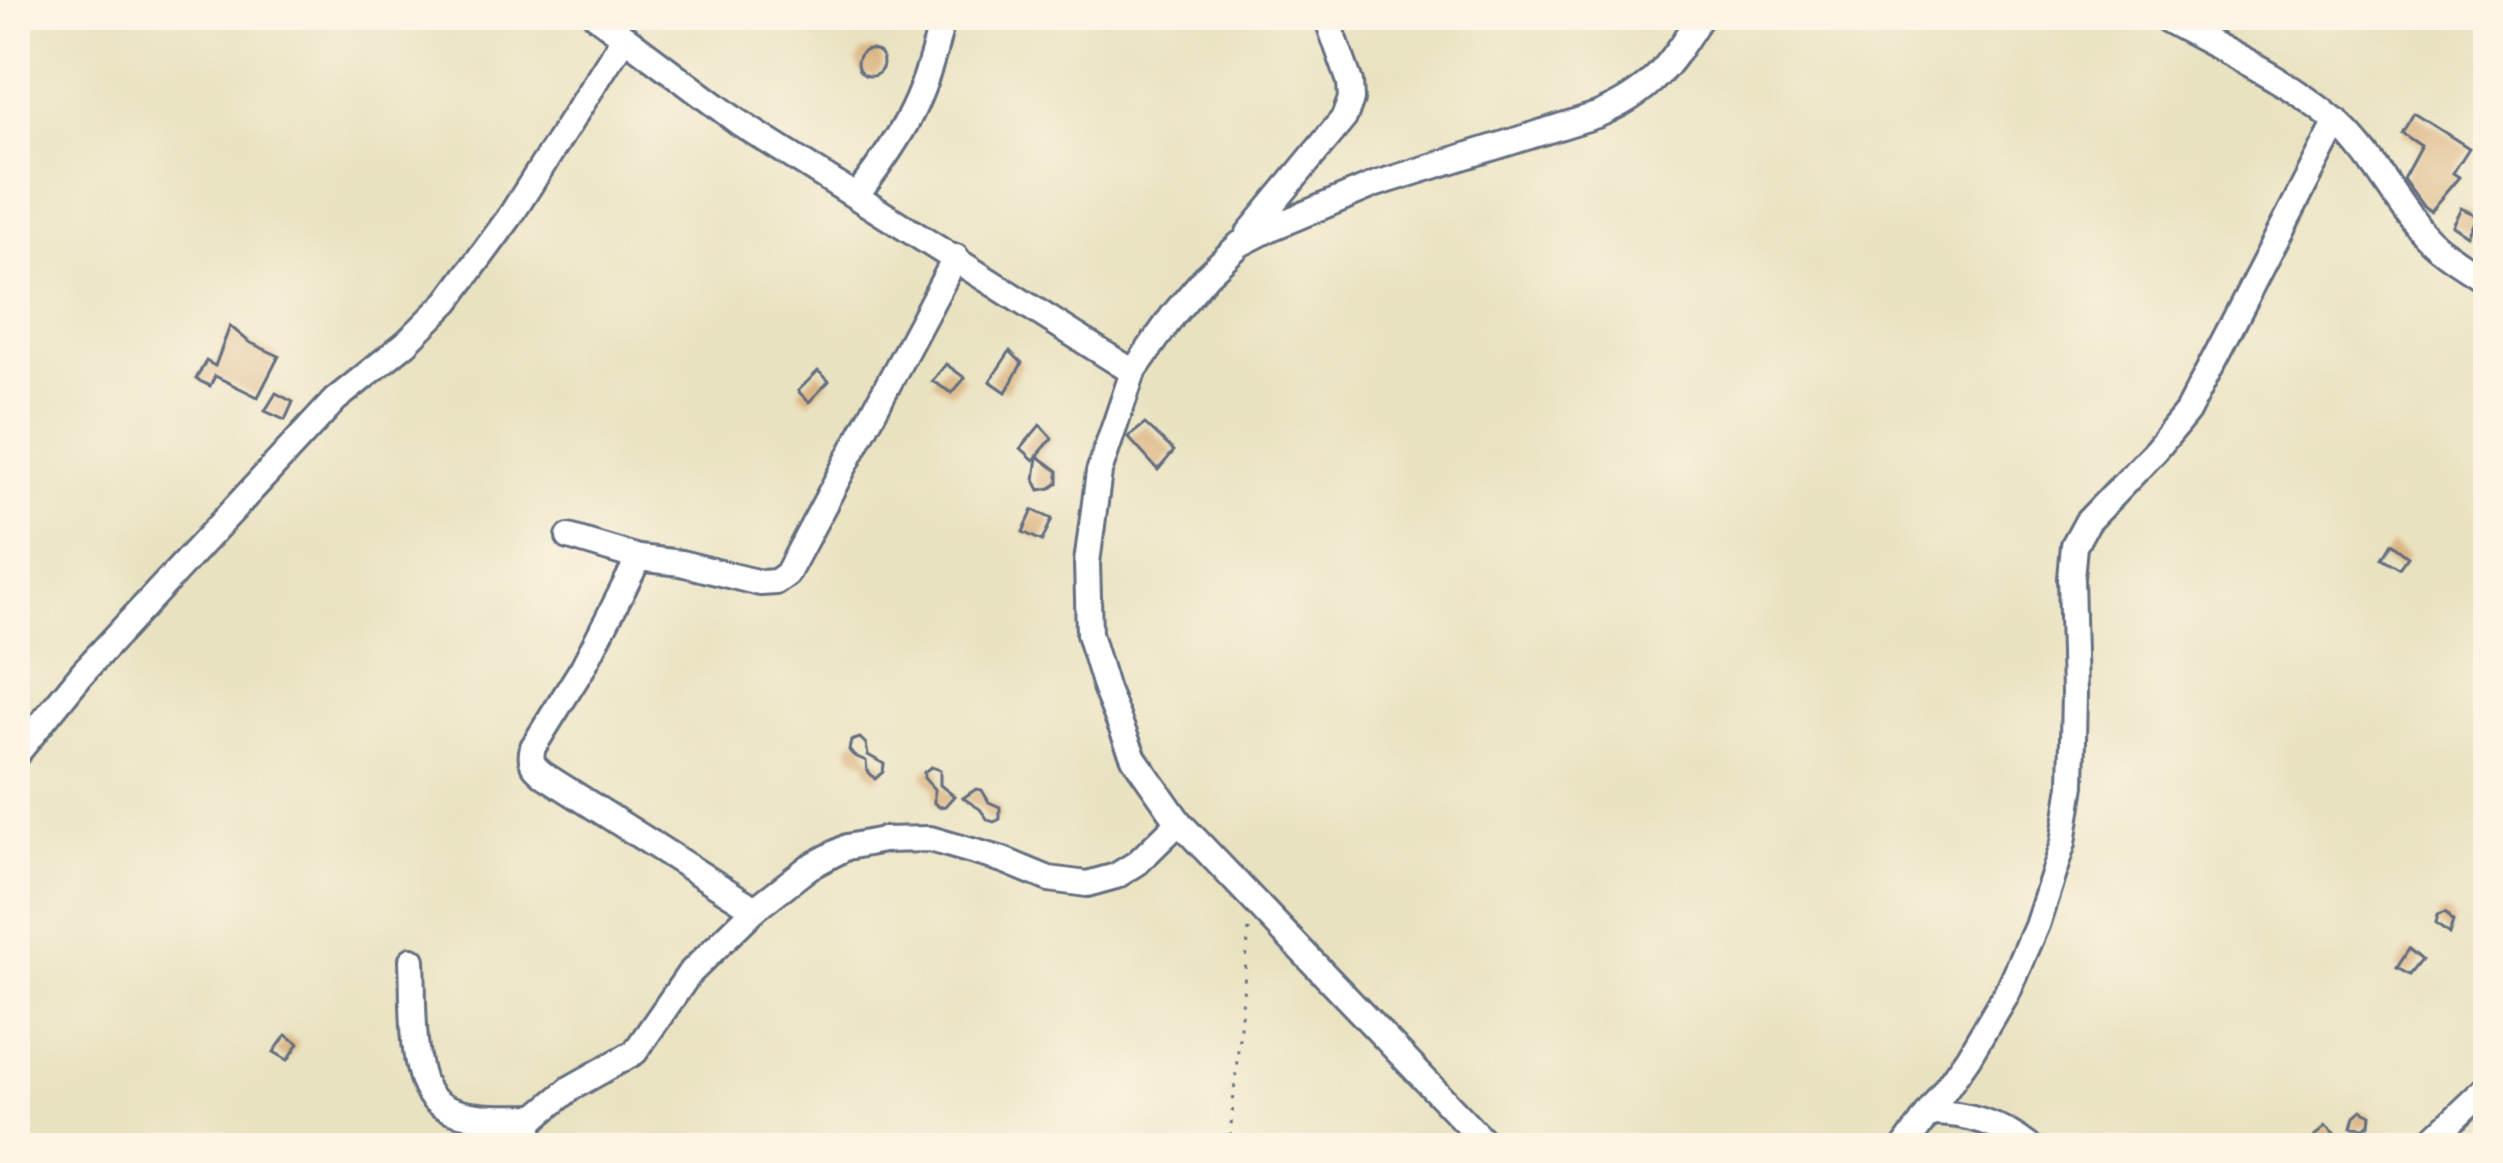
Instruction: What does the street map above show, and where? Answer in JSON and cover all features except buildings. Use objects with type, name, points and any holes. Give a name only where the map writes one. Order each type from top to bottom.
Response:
[{"type":"street","points":[[595,15],[738,122],[1132,372]]},
{"type":"street","points":[[857,195],[903,132],[926,84],[944,15]]},
{"type":"street","points":[[1326,15],[1350,82],[1351,99],[1344,118],[1240,244],[1174,314],[1132,372],[1099,472],[1087,563],[1089,634],[1134,758],[1179,822],[1490,1148]]},
{"type":"street","points":[[1240,244],[1376,184],[1628,102],[1649,87],[1702,15]]},
{"type":"street","points":[[2158,15],[2251,65],[2337,122],[2367,154],[2424,236],[2488,283]]},
{"type":"street","points":[[15,756],[82,671],[335,400],[406,343],[448,301],[509,218],[623,39]]},
{"type":"street","points":[[1904,1148],[2006,993],[2036,925],[2062,844],[2072,784],[2074,546],[2087,522],[2187,412],[2337,122]]},
{"type":"street","points":[[568,537],[639,558],[681,562],[760,583],[776,582],[787,574],[956,257]]},
{"type":"street","points":[[639,558],[530,758],[544,775],[754,909]]},
{"type":"street","points":[[512,1148],[536,1117],[571,1088],[635,1052],[689,974],[754,909],[808,867],[847,847],[884,839],[930,839],[1048,879],[1087,884],[1116,876],[1137,862],[1179,822]]},
{"type":"street","points":[[412,960],[418,1058],[423,1084],[433,1100],[488,1117],[536,1117]]},
{"type":"street","points":[[2424,1148],[2488,1088]]},
{"type":"street","points":[[1929,1113],[1987,1120],[2031,1148]]},
{"type":"path","points":[[1229,1148],[1252,898]]}]
